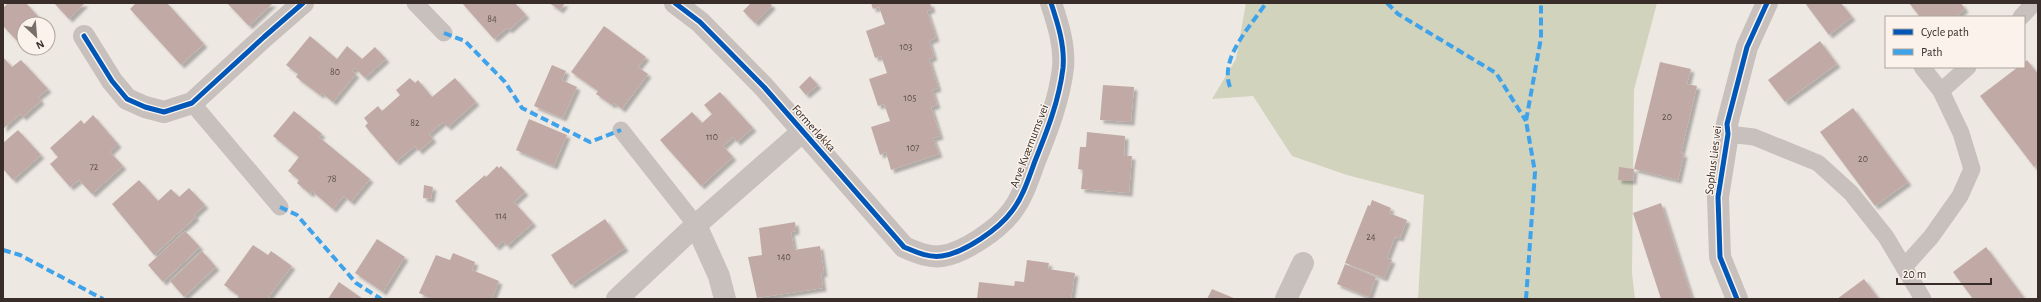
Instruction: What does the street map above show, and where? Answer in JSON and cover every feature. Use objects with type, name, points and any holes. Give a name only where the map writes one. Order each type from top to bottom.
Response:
[{"type":"street","points":[[84,36],[112,81],[127,99],[145,107],[164,112],[192,103],[264,37],[304,3]]},
{"type":"street","name":"Formerløkka","points":[[675,3],[700,22],[764,86],[884,226],[904,246],[920,255],[941,256]]},
{"type":"street","name":"Arve Kværnums vei","points":[[941,256],[963,249],[992,230],[1013,211],[1028,180],[1056,108],[1063,67],[1062,38],[1051,3]]},
{"type":"street","name":"Sophus Lies vei","points":[[1737,299],[1720,257],[1718,197],[1728,134],[1727,124],[1747,47],[1766,3]]},
{"type":"street","points":[[617,299],[696,225],[803,131]]},
{"type":"street","points":[[696,225],[719,276],[725,299]]},
{"type":"street","points":[[1286,299],[1303,263]]},
{"type":"lane","points":[[415,3],[444,33]]},
{"type":"lane","points":[[2022,16],[2034,3]]},
{"type":"lane","points":[[1904,267],[1931,237],[1960,196],[1972,169],[1961,133],[1941,91],[1923,68]]},
{"type":"lane","points":[[1941,91],[1967,68]]},
{"type":"lane","points":[[192,103],[280,207]]},
{"type":"lane","points":[[621,130],[696,225]]},
{"type":"lane","points":[[1728,134],[1754,137],[1818,164],[1851,193],[1886,237],[1923,299]]},
{"type":"green space","points":[[1246,3],[1657,3],[1634,90],[1632,273],[1635,299],[1418,299],[1424,195],[1347,175],[1292,156],[1253,96],[1212,99],[1236,59]]},
{"type":"building","points":[[8,3],[26,3],[38,16],[16,16],[16,40],[3,26],[3,8]]},
{"type":"building","points":[[54,3],[85,3],[69,19]]},
{"type":"building","points":[[136,3],[167,3],[204,44],[181,65],[130,9]]},
{"type":"building","points":[[227,3],[273,3],[249,26]]},
{"type":"building","points":[[462,3],[515,3],[526,15],[509,30],[507,28],[494,39]]},
{"type":"building","points":[[549,3],[565,3],[560,10]]},
{"type":"building","points":[[751,3],[770,3],[772,6],[755,23],[743,11]]},
{"type":"building","points":[[871,3],[930,3],[932,9],[927,11],[936,38],[929,41],[934,57],[929,59],[938,88],[932,90],[937,105],[931,107],[940,136],[933,138],[939,154],[891,170],[886,152],[880,155],[871,127],[890,121],[884,104],[878,106],[869,79],[887,73],[881,56],[875,58],[866,31],[885,24],[879,7],[873,9]]},
{"type":"building","points":[[1805,3],[1841,3],[1852,17],[1829,35]]},
{"type":"building","points":[[1909,3],[1961,3],[1965,9],[1956,16],[1919,16]]},
{"type":"building","points":[[604,26],[646,57],[638,67],[648,74],[622,109],[614,103],[612,105],[596,94],[598,91],[571,72]]},
{"type":"building","points":[[310,36],[337,59],[347,46],[362,59],[375,47],[386,59],[365,78],[355,68],[352,71],[356,74],[333,102],[322,93],[320,95],[296,77],[298,74],[286,65]]},
{"type":"building","points":[[1820,41],[1837,64],[1785,102],[1768,80]]},
{"type":"building","points":[[3,57],[12,67],[21,60],[48,89],[38,97],[41,101],[23,117],[20,114],[3,129]]},
{"type":"building","points":[[2027,60],[2038,74],[2038,164],[2034,167],[1980,96],[2017,68],[2025,68],[2025,62]]},
{"type":"building","points":[[1660,62],[1691,69],[1687,84],[1697,86],[1681,153],[1684,154],[1678,180],[1634,169]]},
{"type":"building","points":[[552,65],[566,71],[562,80],[577,87],[563,118],[534,106]]},
{"type":"building","points":[[810,76],[818,85],[806,95],[799,87]]},
{"type":"building","points":[[410,78],[415,83],[418,80],[432,97],[455,78],[476,102],[448,127],[443,122],[429,134],[433,139],[419,151],[415,146],[396,162],[365,126],[368,123],[364,118],[378,106],[382,111],[400,95],[396,90]]},
{"type":"building","points":[[1103,85],[1134,87],[1131,122],[1100,120]]},
{"type":"building","points":[[720,92],[753,128],[737,142],[733,137],[723,146],[733,157],[701,186],[660,140],[692,112],[702,123],[712,114],[704,105]]},
{"type":"building","points":[[1853,108],[1908,182],[1875,206],[1820,132]]},
{"type":"building","points":[[294,111],[322,134],[319,137],[370,179],[351,202],[344,196],[333,209],[312,191],[310,194],[297,183],[299,180],[288,171],[299,157],[273,136]]},
{"type":"building","points":[[93,115],[118,144],[110,152],[123,166],[92,194],[79,180],[70,187],[50,164],[58,157],[50,148],[81,120],[84,124]]},
{"type":"building","points":[[529,119],[567,135],[554,166],[516,150]]},
{"type":"building","points":[[18,130],[41,155],[13,180],[3,169],[3,143]]},
{"type":"building","points":[[1087,132],[1125,136],[1124,156],[1132,156],[1129,193],[1081,189],[1083,170],[1078,169],[1080,147],[1086,147]]},
{"type":"building","points":[[497,166],[499,168],[501,166],[525,192],[514,202],[533,223],[507,246],[503,241],[496,247],[455,201],[485,175],[486,177]]},
{"type":"building","points":[[1619,167],[1634,169],[1633,181],[1618,180]]},
{"type":"building","points":[[139,180],[158,201],[171,189],[179,197],[189,188],[205,205],[194,215],[196,217],[154,255],[112,204]]},
{"type":"building","points":[[424,185],[433,187],[431,199],[423,198]]},
{"type":"building","points":[[1372,200],[1391,208],[1389,213],[1407,220],[1400,238],[1395,237],[1387,258],[1392,260],[1384,278],[1345,263],[1368,205],[1370,206]]},
{"type":"building","points":[[1661,203],[1692,299],[1661,299],[1633,213]]},
{"type":"building","points":[[605,219],[625,248],[571,285],[551,255]]},
{"type":"building","points":[[795,222],[796,231],[791,232],[794,250],[820,246],[824,273],[821,274],[823,288],[757,298],[748,257],[762,255],[759,228]]},
{"type":"building","points":[[185,231],[200,247],[163,282],[148,265]]},
{"type":"building","points":[[377,239],[405,257],[383,292],[355,273]]},
{"type":"building","points":[[253,245],[268,255],[271,251],[292,266],[267,299],[237,299],[239,296],[224,285]]},
{"type":"building","points":[[1986,247],[2025,299],[1973,299],[1953,272]]},
{"type":"building","points":[[202,251],[216,267],[184,297],[170,281]]},
{"type":"building","points":[[453,253],[475,262],[472,270],[499,281],[492,299],[432,299],[419,293],[436,255],[450,260]]},
{"type":"building","points":[[1027,260],[1049,263],[1048,269],[1075,273],[1071,299],[977,299],[979,282],[1014,286],[1015,281],[1024,282]]},
{"type":"building","points":[[1345,264],[1376,277],[1369,297],[1337,284]]},
{"type":"building","points":[[1864,279],[1879,299],[1837,299]]},
{"type":"building","points":[[339,282],[363,299],[328,299]]},
{"type":"building","points":[[1212,289],[1236,299],[1207,299]]},
{"type":"marked path","points":[[1230,87],[1228,76],[1229,65],[1233,54],[1245,32],[1266,3]]},
{"type":"marked path","points":[[1387,3],[1398,14],[1496,73],[1526,121]]},
{"type":"marked path","points":[[1526,299],[1535,172],[1526,121],[1541,38],[1541,3]]},
{"type":"marked path","points":[[444,33],[465,41],[505,82],[522,108],[590,142],[621,130]]},
{"type":"marked path","points":[[280,207],[297,215],[356,283],[381,299]]},
{"type":"marked path","points":[[3,250],[20,255],[103,299]]},
{"type":"cycle path","points":[[84,36],[112,81],[127,99],[145,107],[164,112],[192,103],[303,3]]},
{"type":"cycle path","points":[[675,3],[700,22],[764,87],[904,247],[932,256],[951,254],[980,239],[1006,218],[1023,193],[1052,116],[1059,92],[1063,68],[1062,43],[1051,3]]},
{"type":"cycle path","points":[[1737,299],[1720,257],[1718,197],[1728,134],[1727,124],[1747,47],[1767,3]]}]
